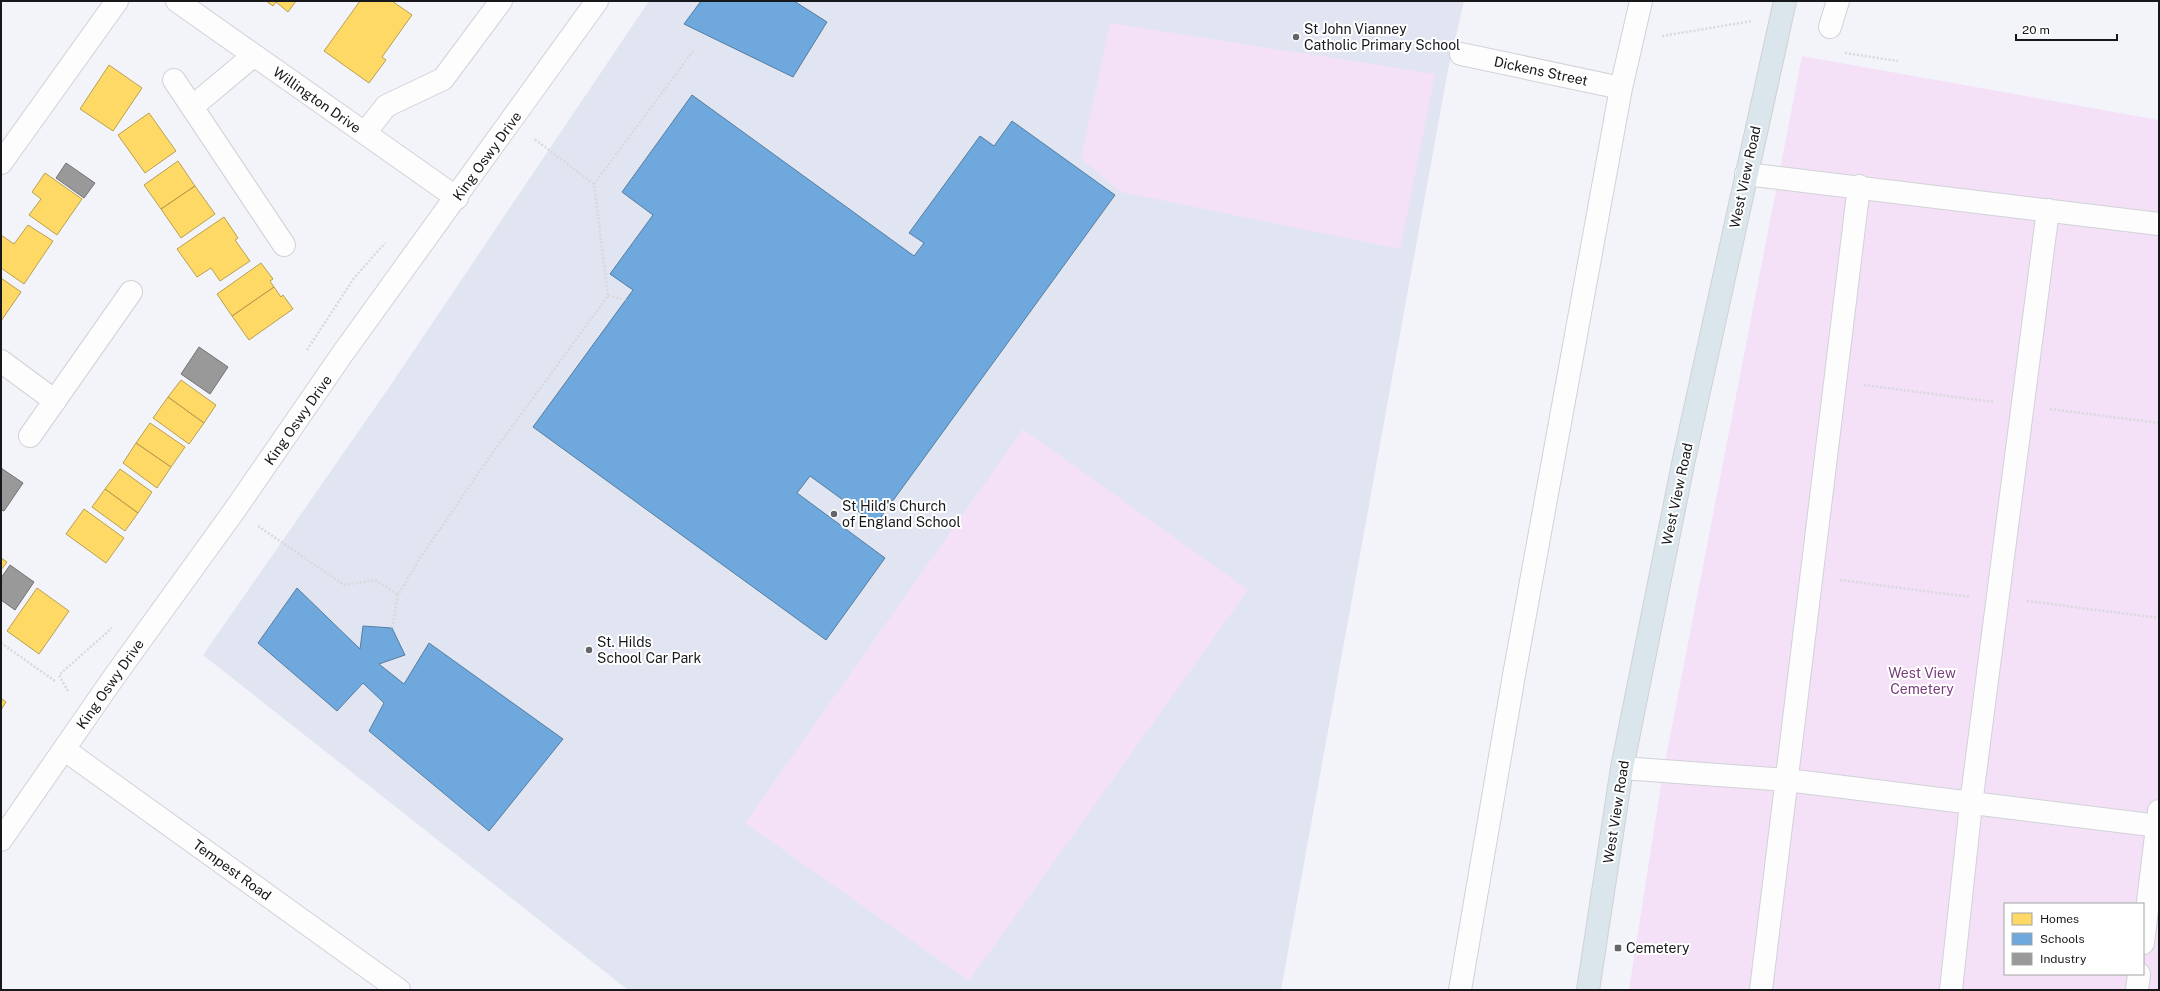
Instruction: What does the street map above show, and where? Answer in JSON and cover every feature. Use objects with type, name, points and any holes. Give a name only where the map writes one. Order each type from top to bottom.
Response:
[{"type":"main road","name":"West View Road","points":[[1588,990],[1622,768],[1684,459],[1785,1]]},
{"type":"street","points":[[1,163],[117,1]]},
{"type":"street","name":"Willington Drive","points":[[177,1],[253,56],[457,198]]},
{"type":"street","points":[[365,133],[386,106],[443,79],[501,1]]},
{"type":"street","name":"King Oswy Drive","points":[[1,840],[65,750],[114,677],[234,511],[343,354],[457,198],[597,1]]},
{"type":"street","points":[[1460,990],[1514,675],[1621,88],[1641,1]]},
{"type":"street","points":[[1830,27],[1838,1]]},
{"type":"street","name":"Dickens Street","points":[[1461,54],[1621,88]]},
{"type":"street","points":[[192,107],[253,56]]},
{"type":"street","points":[[174,80],[284,245]]},
{"type":"street","points":[[1746,174],[1859,186],[2159,224]]},
{"type":"street","points":[[1761,990],[1859,186]]},
{"type":"street","points":[[1950,990],[1971,804],[2048,210]]},
{"type":"street","points":[[30,436],[131,292]]},
{"type":"street","points":[[1,361],[55,400]]},
{"type":"street","name":"Tempest Road","points":[[65,750],[399,990]]},
{"type":"street","points":[[1622,768],[1787,780],[1971,804],[2158,821],[2144,936]]},
{"type":"street","points":[[2137,990],[2139,975]]},
{"type":"path","points":[[1660,36],[1757,20]]},
{"type":"path","points":[[392,628],[398,595],[420,558],[489,458],[608,296],[594,184],[693,50]]},
{"type":"path","points":[[528,134],[594,184]]},
{"type":"path","points":[[608,296],[626,300]]},
{"type":"path","points":[[1836,382],[2159,423]]},
{"type":"path","points":[[257,525],[344,586],[375,580],[398,595]]},
{"type":"path","points":[[1812,576],[2159,618]]},
{"type":"path","points":[[1,643],[55,681]]},
{"type":"shaded area","name":"St Hild's Church of England School","points":[[649,1],[1464,1],[1448,70],[1281,990],[628,990],[203,655],[390,386]]},
{"type":"green space","points":[[1110,23],[1435,74],[1400,249],[1121,192],[1081,159]]},
{"type":"green space","name":"West View Cemetery","points":[[1802,56],[2159,120],[2159,990],[1629,990],[1663,772]]},
{"type":"green space","points":[[1023,429],[1248,590],[969,981],[745,823]]},
{"type":"building: Homes","points":[[266,1],[296,1],[288,12],[276,2],[273,6]]},
{"type":"building: Homes","points":[[360,1],[392,1],[412,15],[382,57],[386,60],[369,83],[324,51]]},
{"type":"building: Homes","points":[[109,65],[142,88],[113,131],[80,109]]},
{"type":"building: Homes","points":[[149,113],[176,151],[145,173],[118,135]]},
{"type":"building: Homes","points":[[178,161],[195,186],[161,209],[144,185]]},
{"type":"building: Homes","points":[[45,173],[82,199],[57,235],[29,215],[41,199],[32,192]]},
{"type":"building: Homes","points":[[195,186],[215,214],[181,238],[161,209]]},
{"type":"building: Homes","points":[[224,217],[238,238],[235,240],[250,261],[220,281],[211,268],[197,277],[177,249]]},
{"type":"building: Homes","points":[[28,225],[53,241],[24,284],[1,268],[1,235],[14,244]]},
{"type":"building: Homes","points":[[261,263],[273,279],[270,281],[274,287],[232,316],[217,294]]},
{"type":"building: Homes","points":[[1,278],[21,292],[1,321]]},
{"type":"building: Homes","points":[[274,287],[281,297],[283,295],[293,309],[249,340],[232,316]]},
{"type":"building: Homes","points":[[181,380],[216,405],[204,423],[168,397]]},
{"type":"building: Homes","points":[[168,397],[204,423],[189,444],[153,418]]},
{"type":"building: Homes","points":[[150,423],[185,447],[171,467],[136,443]]},
{"type":"building: Homes","points":[[136,443],[171,467],[157,488],[123,463]]},
{"type":"building: Homes","points":[[120,469],[152,492],[138,513],[105,489]]},
{"type":"building: Homes","points":[[105,489],[138,513],[125,531],[92,507]]},
{"type":"building: Homes","points":[[84,509],[124,538],[106,563],[66,534]]},
{"type":"building: Homes","points":[[1,558],[7,562],[1,570]]},
{"type":"building: Homes","points":[[37,588],[69,611],[39,654],[7,631]]},
{"type":"building: Homes","points":[[1,698],[6,702],[1,710]]},
{"type":"building: Schools","points":[[701,1],[794,1],[827,22],[793,77],[684,24]]},
{"type":"building: Schools","points":[[692,95],[914,256],[924,243],[909,233],[980,136],[994,146],[1012,121],[1115,195],[876,524],[810,476],[797,493],[885,558],[826,640],[533,427],[633,290],[610,274],[653,215],[622,192]]},
{"type":"building: Schools","points":[[297,588],[360,649],[363,626],[392,628],[405,655],[379,664],[404,684],[429,643],[563,739],[489,831],[369,731],[384,703],[363,683],[337,711],[258,643]]},
{"type":"building: Industry","points":[[66,163],[95,183],[84,198],[56,178]]},
{"type":"building: Industry","points":[[199,347],[228,367],[210,394],[181,374]]},
{"type":"building: Industry","points":[[1,468],[23,483],[4,511],[1,510]]},
{"type":"building: Industry","points":[[10,565],[34,582],[15,610],[1,600],[1,578]]},
{"type":"place","name":"St John Vianney Catholic Primary School","points":[[1296,37]]},
{"type":"place","name":"St Hild's Church of England School","points":[[834,514]]},
{"type":"place","name":"St. Hilds School Car Park","points":[[589,650]]},
{"type":"place","name":"Cemetery","points":[[1618,948]]}]
